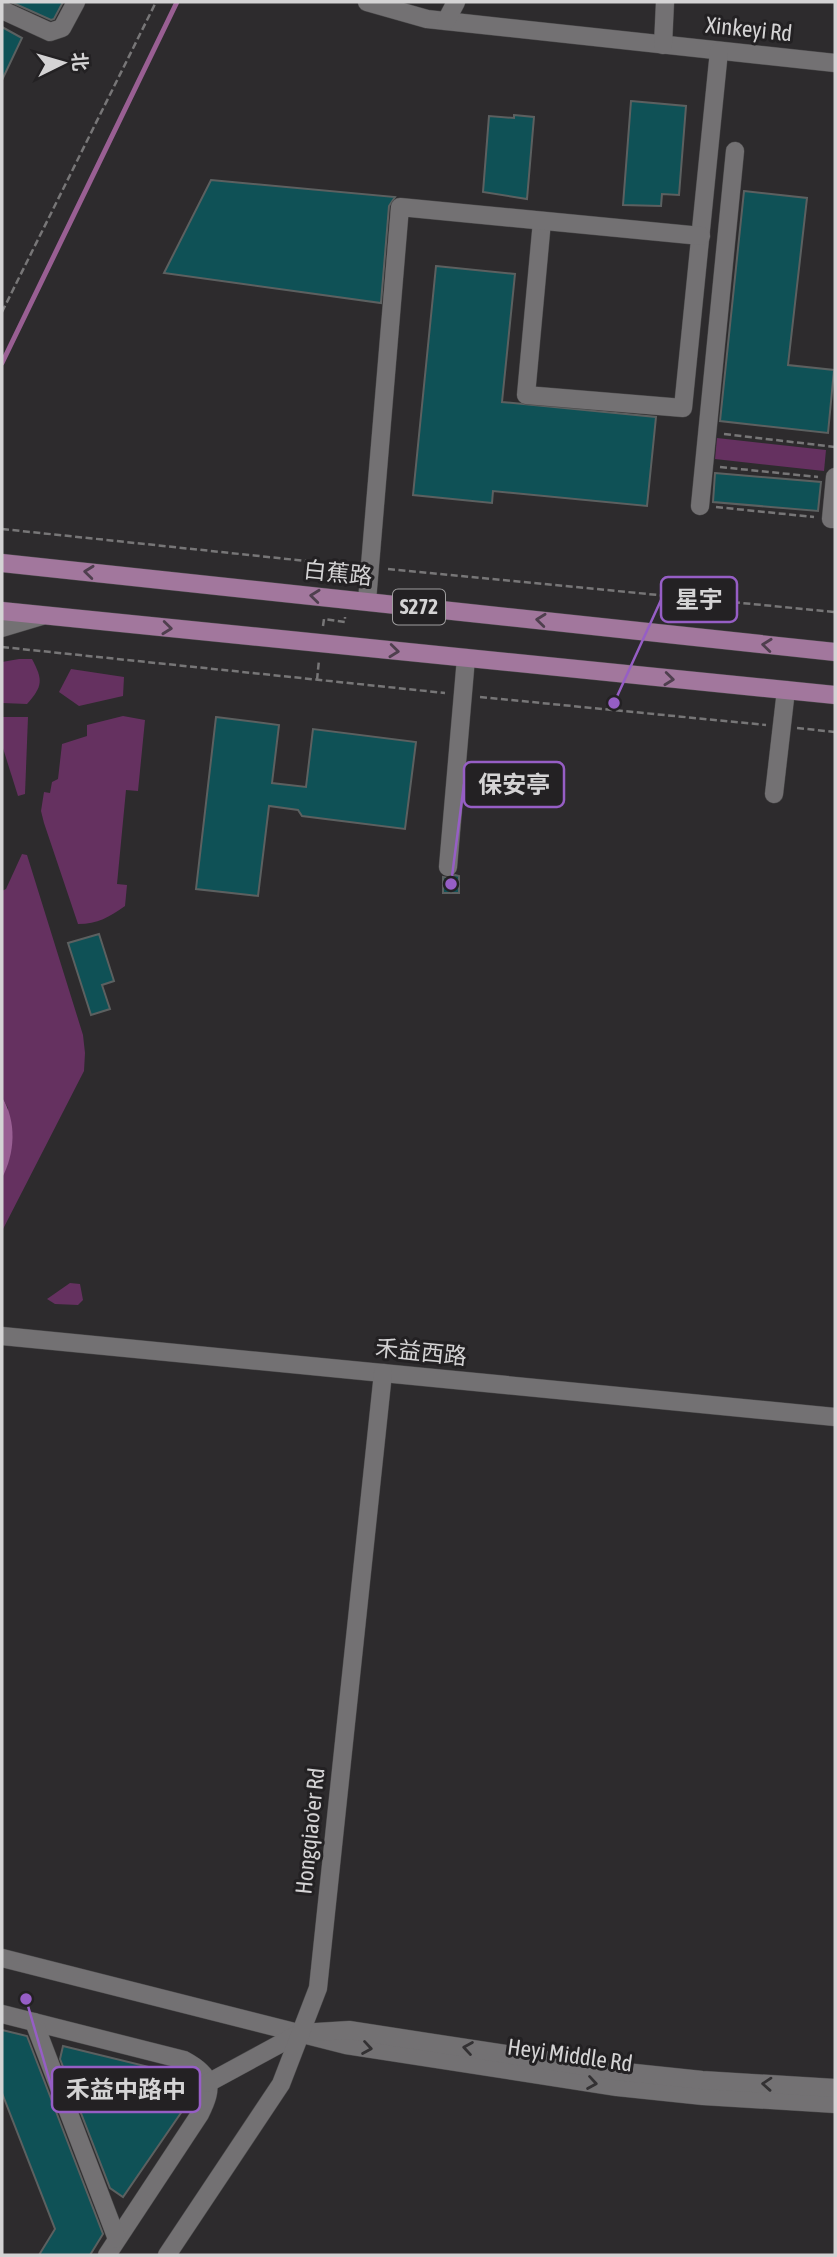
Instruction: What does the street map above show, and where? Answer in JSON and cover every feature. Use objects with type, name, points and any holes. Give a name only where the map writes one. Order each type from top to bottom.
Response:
[{"type":"main road","name":"白蕉路","points":[[2,563],[835,652]]},
{"type":"main road","name":"S272","points":[[2,611],[835,695]]},
{"type":"street","points":[[2,10],[50,32],[62,28],[76,2]]},
{"type":"street","name":"Xinkeyi Rd","points":[[367,2],[427,19],[835,63]]},
{"type":"street","points":[[446,21],[456,2]]},
{"type":"street","points":[[663,45],[665,2]]},
{"type":"street","points":[[542,221],[526,395],[683,408],[719,51]]},
{"type":"street","points":[[700,506],[734,151]]},
{"type":"street","points":[[367,601],[400,207],[701,236]]},
{"type":"street","points":[[833,519],[835,478]]},
{"type":"street","points":[[2,628],[43,615]]},
{"type":"street","points":[[448,867],[466,658]]},
{"type":"street","points":[[774,794],[786,690]]},
{"type":"street","name":"禾益西路","points":[[2,1336],[835,1418]]},
{"type":"street","name":"Hongqiao'er Rd","points":[[167,2255],[281,2084],[318,1988],[383,1373]]},
{"type":"street","name":"Heyi Middle Rd","points":[[2,1958],[346,2045],[617,2087],[703,2096],[835,2104]]},
{"type":"street","points":[[2,2014],[184,2060],[199,2068],[208,2083],[207,2100],[200,2114],[107,2255]]},
{"type":"street","points":[[34,2022],[117,2239]]},
{"type":"street","name":"Heyi Middle Rd","points":[[300,2034],[349,2030],[616,2071],[702,2080],[835,2088]]},
{"type":"street","points":[[208,2083],[300,2034]]},
{"type":"path","points":[[2,312],[156,2]]},
{"type":"path","points":[[707,433],[835,447]]},
{"type":"path","points":[[704,466],[835,478]]},
{"type":"path","points":[[700,506],[833,519]]},
{"type":"path","points":[[2,529],[835,612]]},
{"type":"path","points":[[317,680],[324,620],[345,622],[350,565]]},
{"type":"path","points":[[2,647],[835,732]]},
{"type":"shaded area","points":[[717,438],[826,450],[824,471],[715,459]]},
{"type":"shaded area","points":[[32,659],[38,672],[39,687],[27,704],[2,703],[2,662]]},
{"type":"shaded area","points":[[71,669],[124,677],[123,696],[79,706],[59,692]]},
{"type":"shaded area","points":[[123,716],[145,720],[138,791],[126,790],[117,884],[127,885],[125,906],[103,919],[78,924],[44,823],[41,811],[44,792],[50,793],[52,782],[58,779],[62,744],[87,736],[87,725]]},
{"type":"shaded area","points":[[2,717],[28,717],[25,794],[18,796],[2,745]]},
{"type":"shaded area","points":[[22,854],[27,855],[83,1035],[85,1053],[84,1071],[2,1231],[2,1177],[8,1108],[2,1097],[2,891],[6,889]]},
{"type":"shaded area","points":[[2,1097],[12,1127],[12,1148],[2,1178]]},
{"type":"shaded area","points":[[70,1283],[80,1284],[83,1300],[78,1305],[55,1304],[47,1299]]},
{"type":"building","points":[[11,2],[63,2],[51,20]]},
{"type":"building","points":[[2,27],[22,38],[2,80]]},
{"type":"building","points":[[631,101],[686,106],[679,195],[662,194],[661,206],[623,205]]},
{"type":"building","points":[[514,115],[534,117],[527,199],[483,192],[489,116],[514,118]]},
{"type":"building","points":[[211,180],[395,197],[389,206],[381,303],[164,273]]},
{"type":"building","points":[[744,191],[807,198],[788,365],[834,370],[828,433],[720,421]]},
{"type":"building","points":[[436,266],[515,274],[502,402],[656,417],[647,506],[493,491],[492,503],[413,495]]},
{"type":"building","points":[[715,473],[821,482],[818,511],[713,502]]},
{"type":"building","points":[[216,717],[279,725],[272,783],[306,787],[313,729],[416,742],[405,829],[302,816],[298,810],[269,806],[258,896],[196,889]]},
{"type":"building","points":[[459,876],[459,893],[443,893],[443,877]]},
{"type":"building","points":[[99,934],[114,981],[102,985],[110,1009],[91,1015],[68,943]]},
{"type":"building","points":[[2,2030],[27,2036],[103,2234],[90,2255],[39,2255],[55,2229],[2,2093]]},
{"type":"building","points":[[63,2046],[186,2076],[194,2094],[123,2197],[110,2188],[60,2059]]},
{"type":"waterway","points":[[2,363],[177,2]]},
{"type":"place","name":"星宇","points":[[614,703]]},
{"type":"place","name":"保安亭","points":[[451,884]]},
{"type":"place","name":"禾益中路中","points":[[26,1999]]}]
